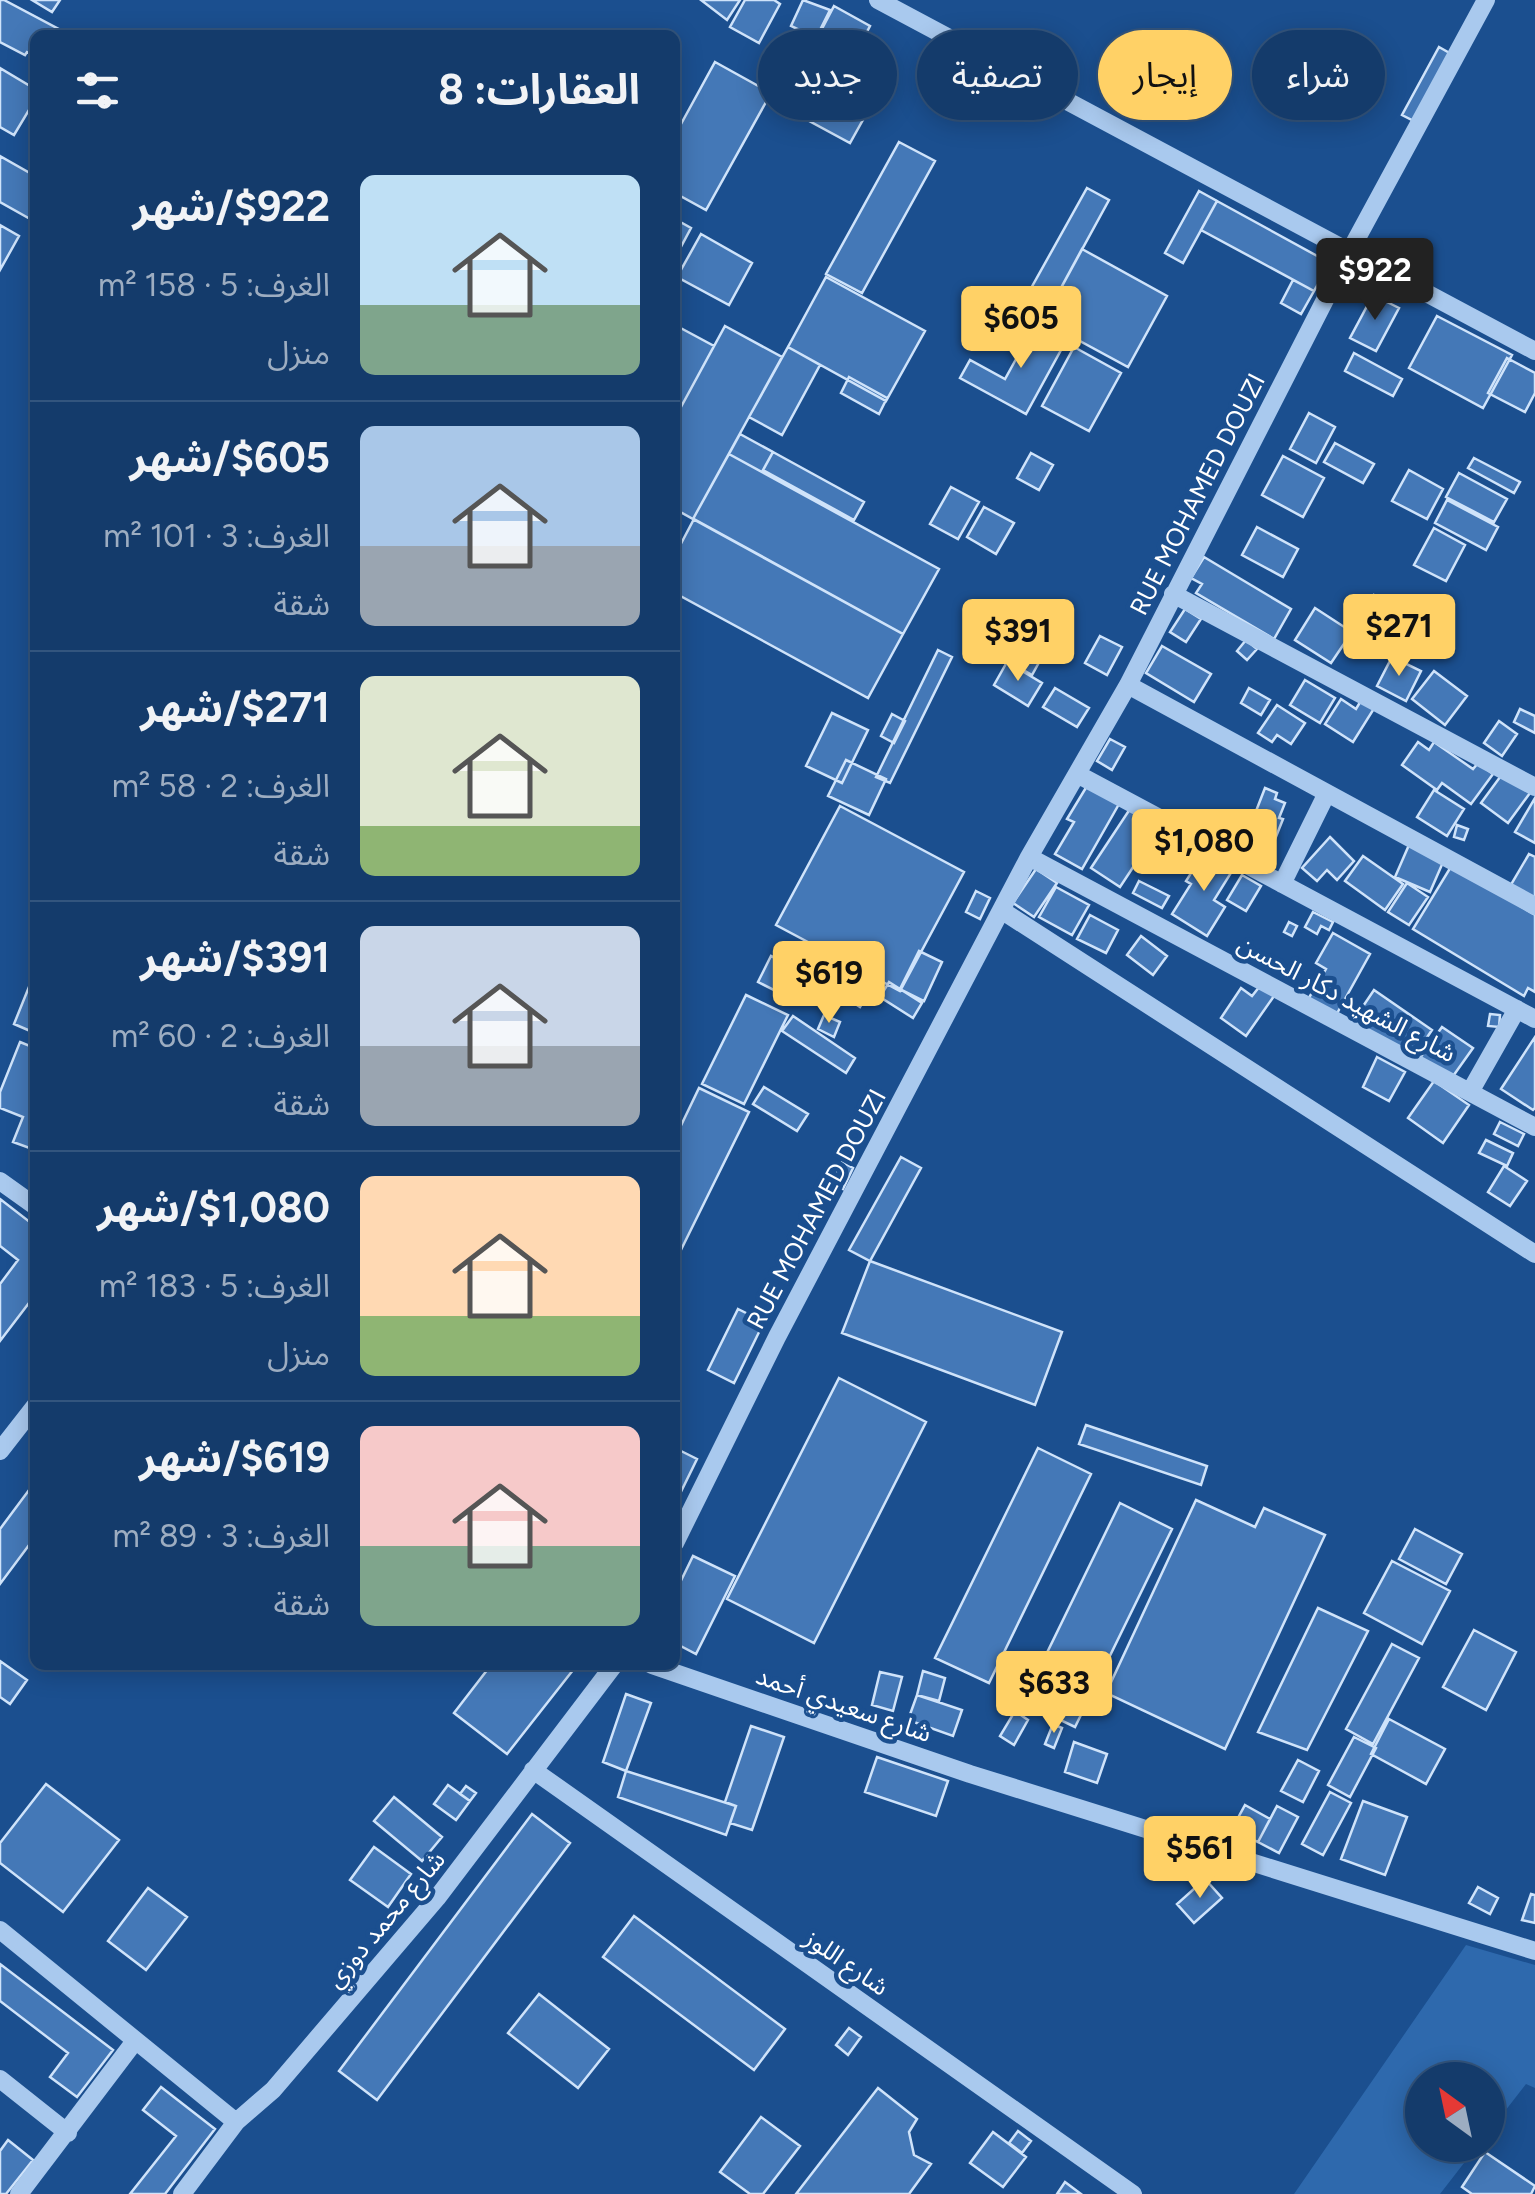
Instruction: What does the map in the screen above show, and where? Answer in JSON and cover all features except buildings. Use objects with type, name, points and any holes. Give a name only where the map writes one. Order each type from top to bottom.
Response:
[{"type":"street","points":[[878,0],[1535,351]]},
{"type":"street","name":"RUE MOHAMED DOUZI","points":[[680,1533],[750,1387],[1029,858],[1128,685],[1350,250],[1486,0]]},
{"type":"street","points":[[1173,594],[1535,787]]},
{"type":"street","points":[[1128,685],[1535,906]]},
{"type":"street","points":[[1077,774],[1535,1018]]},
{"type":"street","points":[[1282,884],[1327,794]]},
{"type":"street","name":"شارع الشهيد دكار الحسن","points":[[1029,858],[1535,1127]]},
{"type":"street","points":[[1001,910],[1535,1254]]},
{"type":"street","points":[[1470,1092],[1517,1009]]},
{"type":"street","points":[[0,1181],[30,1202]]},
{"type":"street","points":[[0,1450],[30,1412]]},
{"type":"street","name":"شارع محمد دوزي","points":[[182,2194],[236,2122],[274,2090],[437,1898],[610,1670]]},
{"type":"street","name":"شارع سعيدي أحمد","points":[[667,1670],[1026,1792],[1535,1951]]},
{"type":"street","name":"شارع اللوز","points":[[532,1770],[1133,2194]]},
{"type":"street","points":[[0,1930],[236,2122]]},
{"type":"street","points":[[19,2194],[135,2041]]},
{"type":"street","points":[[0,2079],[68,2133]]},
{"type":"shaded area","points":[[1466,1945],[1535,1965],[1535,2088],[1526,2084],[1505,2111],[1505,2062],[1405,2062],[1405,2162],[1465,2162],[1440,2194],[1294,2194]]}]
